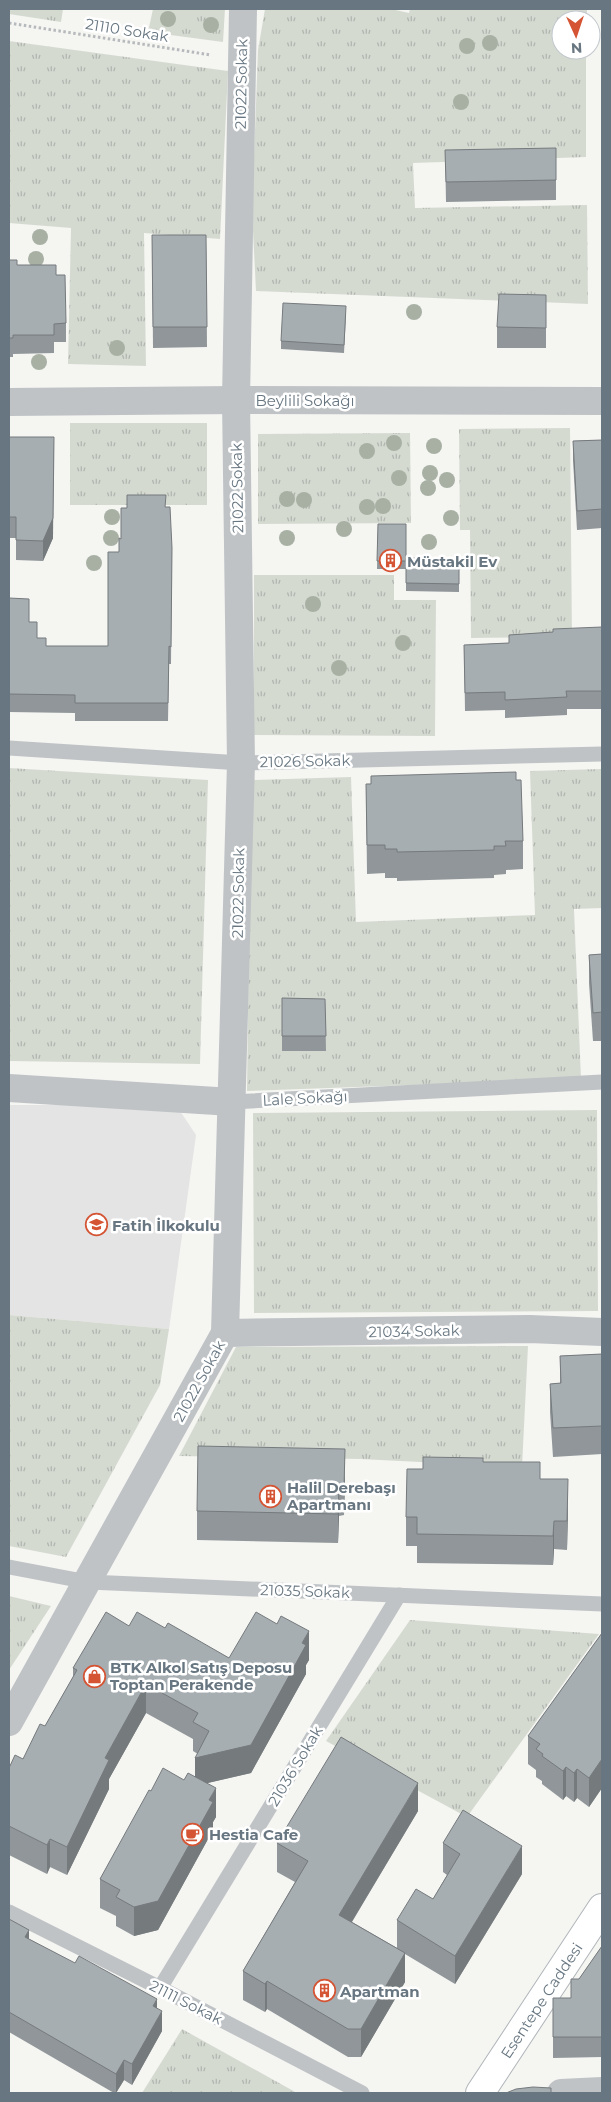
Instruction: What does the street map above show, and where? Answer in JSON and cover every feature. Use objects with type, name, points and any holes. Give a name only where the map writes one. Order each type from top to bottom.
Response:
[{"type":"main road","name":"Esentepe Caddesi","points":[[480,2093],[602,1908]]},
{"type":"street","name":"21022 Sokak","points":[[9,1722],[225,1333],[241,763],[236,400],[241,60],[244,9]]},
{"type":"street","name":"Beylili Sokağı","points":[[9,402],[236,400],[602,401]]},
{"type":"street","name":"Lale Sokağı","points":[[9,1088],[232,1102]]},
{"type":"street","name":"21034 Sokak","points":[[225,1333],[530,1329],[602,1332]]},
{"type":"lane","name":"21026 Sokak","points":[[9,748],[241,763],[602,754]]},
{"type":"lane","name":"Lale Sokağı","points":[[232,1102],[602,1082]]},
{"type":"lane","name":"21035 Sokak","points":[[9,1567],[88,1582],[602,1604]]},
{"type":"lane","name":"21036 Sokak","points":[[160,1988],[399,1595]]},
{"type":"lane","name":"21111 Sokak","points":[[9,1912],[362,2093]]},
{"type":"path","name":"21110 Sokak","points":[[9,23],[241,60]]},
{"type":"shaded area","name":"Fatih İlkokulu","points":[[9,1105],[176,1105],[196,1135],[169,1329],[9,1315]]},
{"type":"green space","points":[[9,9],[63,9],[61,22],[9,14]]},
{"type":"green space","points":[[153,9],[225,9],[223,42],[148,32]]},
{"type":"green space","points":[[265,9],[391,9],[409,13],[410,9],[587,9],[551,10],[551,60],[586,60],[586,157],[413,163],[415,208],[587,205],[588,304],[256,291],[252,211],[258,50]]},
{"type":"green space","points":[[9,41],[228,71],[220,239],[144,233],[146,366],[68,364],[71,228],[9,223]]},
{"type":"green space","points":[[70,423],[207,423],[207,505],[70,505]]},
{"type":"green space","points":[[570,428],[572,637],[471,638],[470,530],[460,530],[459,429]]},
{"type":"green space","points":[[410,433],[411,523],[258,524],[258,434]]},
{"type":"green space","points":[[254,575],[394,575],[394,600],[436,600],[435,736],[254,735]]},
{"type":"green space","points":[[9,768],[208,780],[200,1064],[9,1061]]},
{"type":"green space","points":[[602,769],[602,908],[574,909],[581,1079],[247,1091],[251,780],[351,777],[356,922],[535,915],[530,771]]},
{"type":"green space","points":[[597,1110],[598,1311],[254,1313],[253,1113]]},
{"type":"green space","points":[[9,1315],[169,1329],[160,1385],[66,1557],[9,1546]]},
{"type":"green space","points":[[528,1346],[522,1467],[360,1459],[179,1456],[236,1347]]},
{"type":"green space","points":[[9,1596],[51,1606],[9,1670]]},
{"type":"green space","points":[[410,1620],[599,1634],[467,1817],[326,1741]]},
{"type":"green space","points":[[182,2029],[297,2093],[142,2093]]},
{"type":"building","points":[[556,148],[556,180],[446,182],[445,150]]},
{"type":"building","points":[[152,235],[206,235],[207,327],[153,327]]},
{"type":"building","points":[[9,260],[17,260],[17,265],[56,265],[56,275],[65,275],[66,323],[54,324],[54,335],[13,335],[13,338],[9,338]]},
{"type":"building","points":[[499,294],[546,295],[546,328],[497,327]]},
{"type":"building","points":[[283,303],[346,306],[344,345],[281,341]]},
{"type":"building","points":[[9,437],[54,437],[53,518],[43,541],[16,540],[16,517],[9,517]]},
{"type":"building","points":[[602,440],[602,509],[577,511],[573,441]]},
{"type":"building","points":[[127,495],[166,495],[165,507],[170,507],[172,548],[171,647],[169,646],[168,703],[75,703],[75,695],[9,694],[9,598],[29,599],[29,622],[37,622],[37,638],[46,638],[46,646],[108,646],[108,552],[119,552],[121,508],[127,508]]},
{"type":"building","points":[[378,524],[406,524],[406,561],[377,561]]},
{"type":"building","points":[[406,558],[459,559],[459,584],[406,583]]},
{"type":"building","points":[[602,627],[602,691],[566,691],[567,697],[505,700],[505,692],[465,693],[464,645],[509,643],[509,635],[553,632],[553,629]]},
{"type":"building","points":[[516,772],[516,780],[521,780],[523,841],[505,841],[506,846],[494,846],[494,850],[397,852],[397,849],[385,849],[385,845],[367,845],[366,784],[371,784],[371,776]]},
{"type":"building","points":[[602,954],[602,1012],[593,1013],[589,955]]},
{"type":"building","points":[[282,998],[325,999],[326,1036],[282,1036]]},
{"type":"building","points":[[602,1354],[602,1426],[553,1428],[550,1384],[561,1383],[560,1356]]},
{"type":"building","points":[[198,1446],[345,1449],[344,1487],[339,1487],[338,1514],[197,1511]]},
{"type":"building","points":[[423,1457],[483,1458],[483,1462],[540,1462],[540,1479],[568,1479],[567,1521],[554,1521],[553,1536],[417,1534],[417,1517],[406,1517],[407,1469],[423,1469]]},
{"type":"building","points":[[106,1612],[129,1626],[137,1612],[165,1628],[168,1623],[229,1658],[256,1612],[277,1624],[281,1616],[309,1631],[302,1643],[306,1645],[251,1745],[195,1758],[209,1731],[193,1722],[198,1713],[146,1684],[105,1758],[109,1760],[67,1847],[50,1839],[47,1845],[9,1826],[9,1768],[15,1755],[23,1759],[40,1724],[45,1726],[77,1670],[73,1668]]},
{"type":"building","points":[[602,1633],[602,1759],[589,1778],[577,1769],[574,1773],[566,1767],[563,1771],[542,1756],[543,1754],[536,1749],[540,1744],[528,1736]]},
{"type":"building","points":[[341,1737],[418,1783],[339,1915],[405,1953],[361,2029],[348,2029],[267,1981],[265,1984],[243,1971],[308,1861],[277,1843]]},
{"type":"building","points":[[163,1768],[184,1780],[188,1773],[216,1788],[209,1800],[213,1802],[158,1901],[134,1907],[116,1897],[120,1890],[100,1879]]},
{"type":"building","points":[[463,1810],[522,1846],[455,1956],[397,1920],[416,1889],[433,1899],[460,1854],[443,1843]]},
{"type":"building","points":[[9,1919],[29,1930],[25,1937],[75,1963],[79,1956],[157,1999],[153,2006],[162,2011],[132,2064],[124,2060],[116,2074],[9,2012]]},
{"type":"building","points":[[602,1946],[602,2037],[553,2037],[553,1998],[571,1998],[571,1979],[579,1979]]},
{"type":"building","points":[[533,2087],[551,2088],[551,2093],[506,2093],[516,2089]]},
{"type":"place","name":"Müstakil Ev","points":[[391,561]]},
{"type":"place","name":"Fatih İlkokulu","points":[[96,1225]]},
{"type":"place","name":"Halil Derebaşı Apartmanı","points":[[271,1496]]},
{"type":"place","name":"BTK Alkol Satış Deposu Toptan Perakende","points":[[94,1676]]},
{"type":"place","name":"Hestia Cafe","points":[[193,1834]]},
{"type":"place","name":"Apartman","points":[[324,1991]]}]
